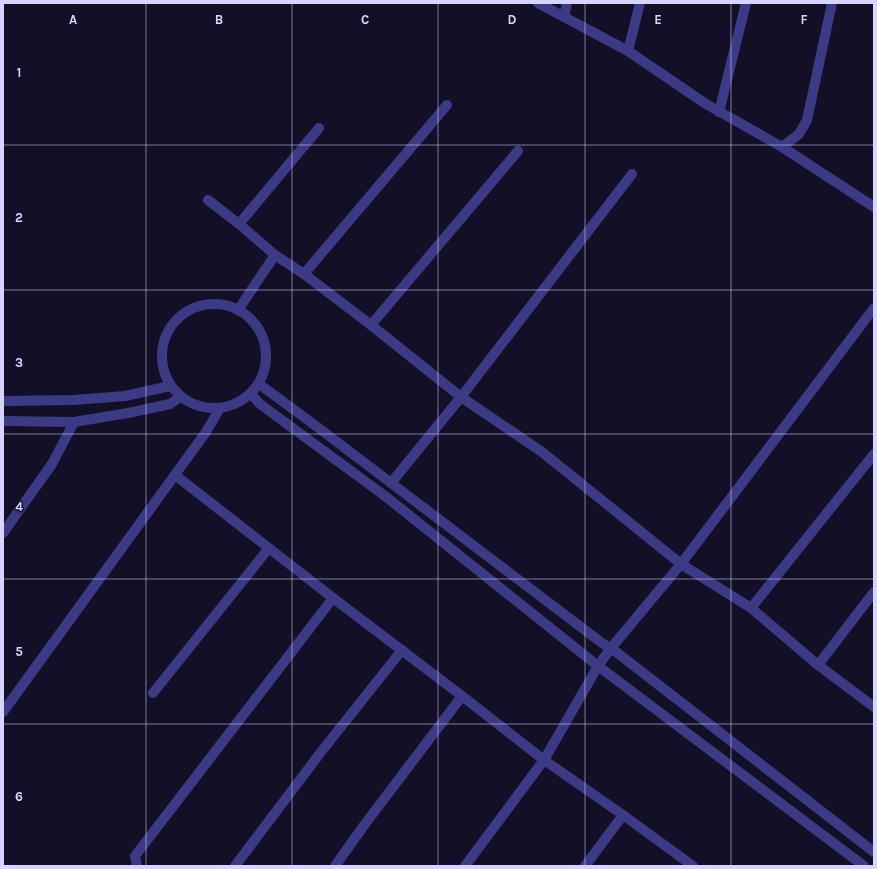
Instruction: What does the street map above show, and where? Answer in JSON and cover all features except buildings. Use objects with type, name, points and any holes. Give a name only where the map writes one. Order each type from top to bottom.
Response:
[{"type":"street","points":[[538,3],[628,51],[706,104],[782,148],[874,207]]},
{"type":"street","points":[[564,17],[567,3]]},
{"type":"street","points":[[628,51],[640,3]]},
{"type":"street","points":[[719,112],[746,3]]},
{"type":"street","points":[[782,148],[799,134],[807,120],[832,3]]},
{"type":"street","points":[[304,274],[447,105]]},
{"type":"street","points":[[239,224],[319,128]]},
{"type":"street","points":[[371,325],[518,151]]},
{"type":"street","points":[[391,483],[461,397],[632,174]]},
{"type":"street","points":[[208,200],[275,255],[304,274],[371,325],[461,397],[542,452],[681,564],[751,608],[818,665],[874,707]]},
{"type":"street","points":[[238,310],[275,255]]},
{"type":"street","points":[[216,304],[228,305],[238,310],[248,316],[263,335],[267,358],[266,370],[262,380],[255,390],[246,398],[225,408],[213,409],[190,403],[170,386],[163,367],[161,355],[167,332],[182,314],[192,308],[216,304]]},
{"type":"street","points":[[465,866],[544,760],[598,666],[681,564],[874,308]]},
{"type":"street","points":[[259,384],[602,643],[612,648],[874,852]]},
{"type":"street","points":[[3,401],[74,400],[125,396],[170,386]]},
{"type":"street","points":[[251,394],[260,404],[385,496],[598,666],[864,866]]},
{"type":"street","points":[[3,421],[74,422],[170,404],[180,396]]},
{"type":"street","points":[[3,712],[206,432],[220,408]]},
{"type":"street","points":[[3,533],[52,464],[74,422]]},
{"type":"street","points":[[751,608],[874,454]]},
{"type":"street","points":[[174,475],[544,760],[693,866]]},
{"type":"street","points":[[152,693],[269,548]]},
{"type":"street","points":[[818,665],[874,592]]},
{"type":"street","points":[[136,866],[135,856],[333,598]]},
{"type":"street","points":[[235,866],[321,752],[402,650]]},
{"type":"street","points":[[335,866],[462,696]]},
{"type":"street","points":[[585,866],[623,815]]}]
